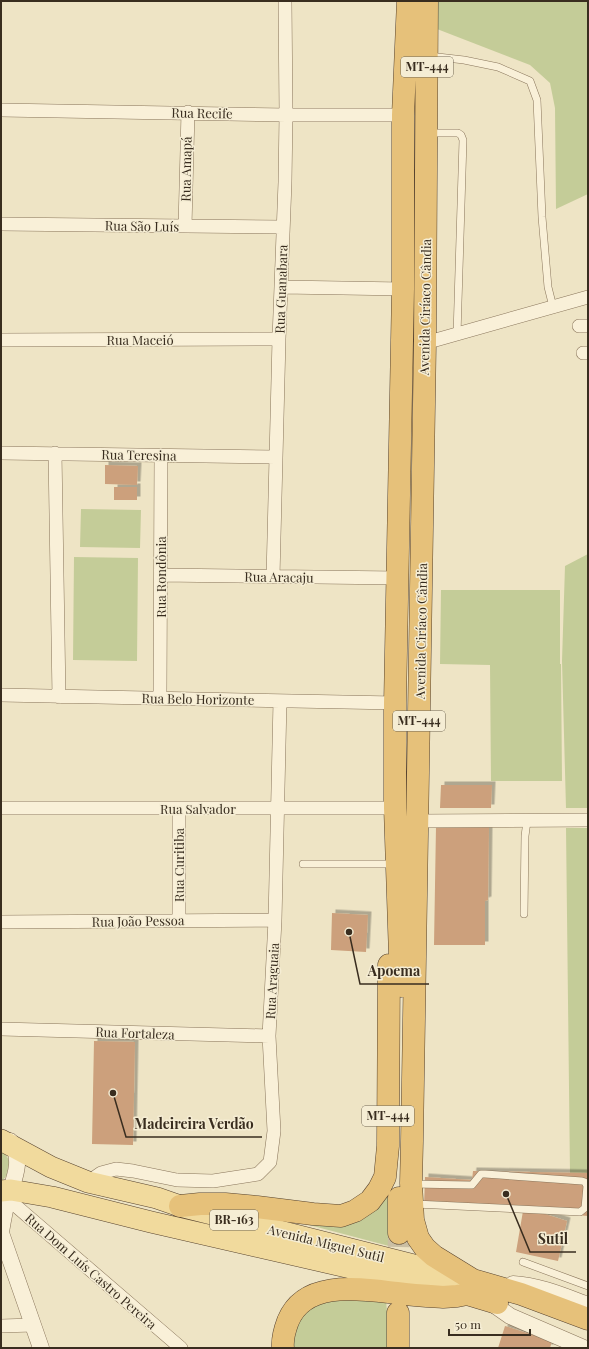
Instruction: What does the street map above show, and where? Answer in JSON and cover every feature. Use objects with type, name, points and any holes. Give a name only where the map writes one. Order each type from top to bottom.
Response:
[{"type":"highway","name":"Avenida Ciríaco Cândia","points":[[396,832],[395,702],[403,289],[403,115],[408,1]]},
{"type":"highway","name":"Avenida Ciríaco Cândia","points":[[427,1],[425,343],[411,1194],[412,1220],[418,1238],[425,1248],[479,1290]]},
{"type":"highway","name":"MT-444","points":[[180,1206],[225,1204],[341,1216],[364,1206],[379,1189],[384,1177],[388,1146],[389,908],[396,832]]},
{"type":"highway","points":[[396,832],[403,1040],[399,1233]]},
{"type":"highway","points":[[283,1348],[282,1343],[286,1326],[291,1314],[301,1303],[314,1295],[328,1290],[360,1290],[443,1297],[457,1296],[479,1290]]},
{"type":"highway","name":"BR-163","points":[[479,1290],[521,1294],[588,1319]]},
{"type":"highway","name":"BR-163","points":[[479,1290],[588,1334]]},
{"type":"highway","points":[[398,1313],[398,1348]]},
{"type":"main road","name":"Avenida Miguel Sutil","points":[[5,1139],[51,1167],[88,1182],[157,1198],[180,1206],[479,1290]]},
{"type":"main road","name":"Avenida Miguel Sutil","points":[[5,1193],[52,1197],[151,1222],[479,1290]]},
{"type":"street","name":"Rua Guanabara","points":[[273,577],[286,115],[285,1]]},
{"type":"street","name":"Rua Recife","points":[[1,110],[188,112],[286,115],[403,115]]},
{"type":"street","name":"Rua Amapá","points":[[185,226],[188,112]]},
{"type":"street","name":"Rua São Luís","points":[[1,224],[283,227]]},
{"type":"street","points":[[282,287],[403,289]]},
{"type":"street","points":[[425,343],[588,297]]},
{"type":"street","name":"Rua Maceió","points":[[1,340],[279,339]]},
{"type":"street","name":"Rua Teresina","points":[[1,453],[276,457]]},
{"type":"street","points":[[56,453],[59,696]]},
{"type":"street","name":"Rua Rondônia","points":[[160,698],[161,455]]},
{"type":"street","name":"Rua Aracaju","points":[[161,575],[398,578]]},
{"type":"street","name":"Rua Belo Horizonte","points":[[1,696],[395,702]]},
{"type":"street","name":"Rua Araguaia","points":[[88,1182],[101,1173],[116,1169],[177,1180],[213,1181],[258,1174],[270,1162],[274,1131],[269,1036],[275,920],[280,700]]},
{"type":"street","name":"Rua Salvador","points":[[1,808],[395,808]]},
{"type":"street","name":"Rua Curitiba","points":[[178,809],[179,921]]},
{"type":"street","points":[[418,821],[588,820]]},
{"type":"street","name":"Rua João Pessoa","points":[[1,922],[275,920]]},
{"type":"street","name":"Rua Fortaleza","points":[[1,1029],[269,1036]]},
{"type":"street","points":[[5,1139],[17,1159],[17,1168],[15,1178],[5,1193],[1,1232],[41,1348]]},
{"type":"street","points":[[157,1198],[177,1180]]},
{"type":"street","name":"Rua Dom Luís Castro Pereira","points":[[5,1193],[181,1348]]},
{"type":"street","name":"Avenida Miguel Sutil","points":[[479,1290],[504,1284],[521,1284],[542,1289],[588,1305]]},
{"type":"street","name":"Avenida Miguel Sutil","points":[[479,1290],[494,1305],[510,1316],[584,1348]]},
{"type":"street","points":[[1,1326],[33,1325]]},
{"type":"lane","points":[[427,56],[464,60],[498,67],[530,81],[537,100],[542,218],[548,287],[553,307]]},
{"type":"lane","points":[[427,133],[458,133],[461,135],[463,140],[457,335]]},
{"type":"lane","points":[[524,914],[525,836],[527,821]]},
{"type":"lane","points":[[303,864],[393,864]]},
{"type":"lane","points":[[481,1174],[582,1181],[585,1182],[587,1186],[585,1208],[580,1212],[411,1194],[472,1185],[481,1174]]},
{"type":"lane","points":[[523,1262],[588,1286]]},
{"type":"green space","points":[[438,1],[588,1],[588,194],[556,209],[555,108],[550,83],[530,65],[437,29]]},
{"type":"green space","points":[[81,509],[141,510],[140,548],[80,547]]},
{"type":"green space","points":[[588,554],[588,808],[566,808],[562,661],[565,566]]},
{"type":"green space","points":[[74,557],[138,558],[137,661],[73,660]]},
{"type":"green space","points":[[441,590],[560,590],[562,781],[491,781],[490,665],[440,664]]},
{"type":"green space","points":[[566,828],[588,828],[588,1173],[570,1173]]},
{"type":"green space","points":[[1,1150],[9,1161],[10,1170],[1,1181]]},
{"type":"green space","points":[[392,1176],[389,1246],[279,1217],[319,1222]]},
{"type":"green space","points":[[333,1297],[386,1300],[390,1348],[291,1348],[291,1336],[309,1306]]},
{"type":"building","points":[[105,465],[138,466],[137,485],[105,484]]},
{"type":"building","points":[[114,487],[137,487],[137,500],[114,500]]},
{"type":"building","points":[[441,785],[492,785],[491,808],[440,808]]},
{"type":"building","points":[[436,826],[489,827],[488,900],[485,901],[485,945],[434,945]]},
{"type":"building","points":[[332,913],[368,915],[366,952],[331,950]]},
{"type":"building","points":[[94,1041],[135,1042],[133,1145],[92,1144]]},
{"type":"building","points":[[473,1171],[588,1173],[588,1216],[527,1211],[545,1214],[567,1221],[558,1261],[516,1252],[523,1211],[424,1207],[425,1177],[472,1180]]},
{"type":"building","points":[[505,1326],[552,1341],[550,1348],[498,1348]]},
{"type":"tunnel","points":[[398,1280],[399,1233]]},
{"type":"place","name":"Apoema","points":[[349,932]]},
{"type":"place","name":"Madeireira Verdão","points":[[113,1093]]},
{"type":"place","name":"Sutil","points":[[506,1194]]}]
